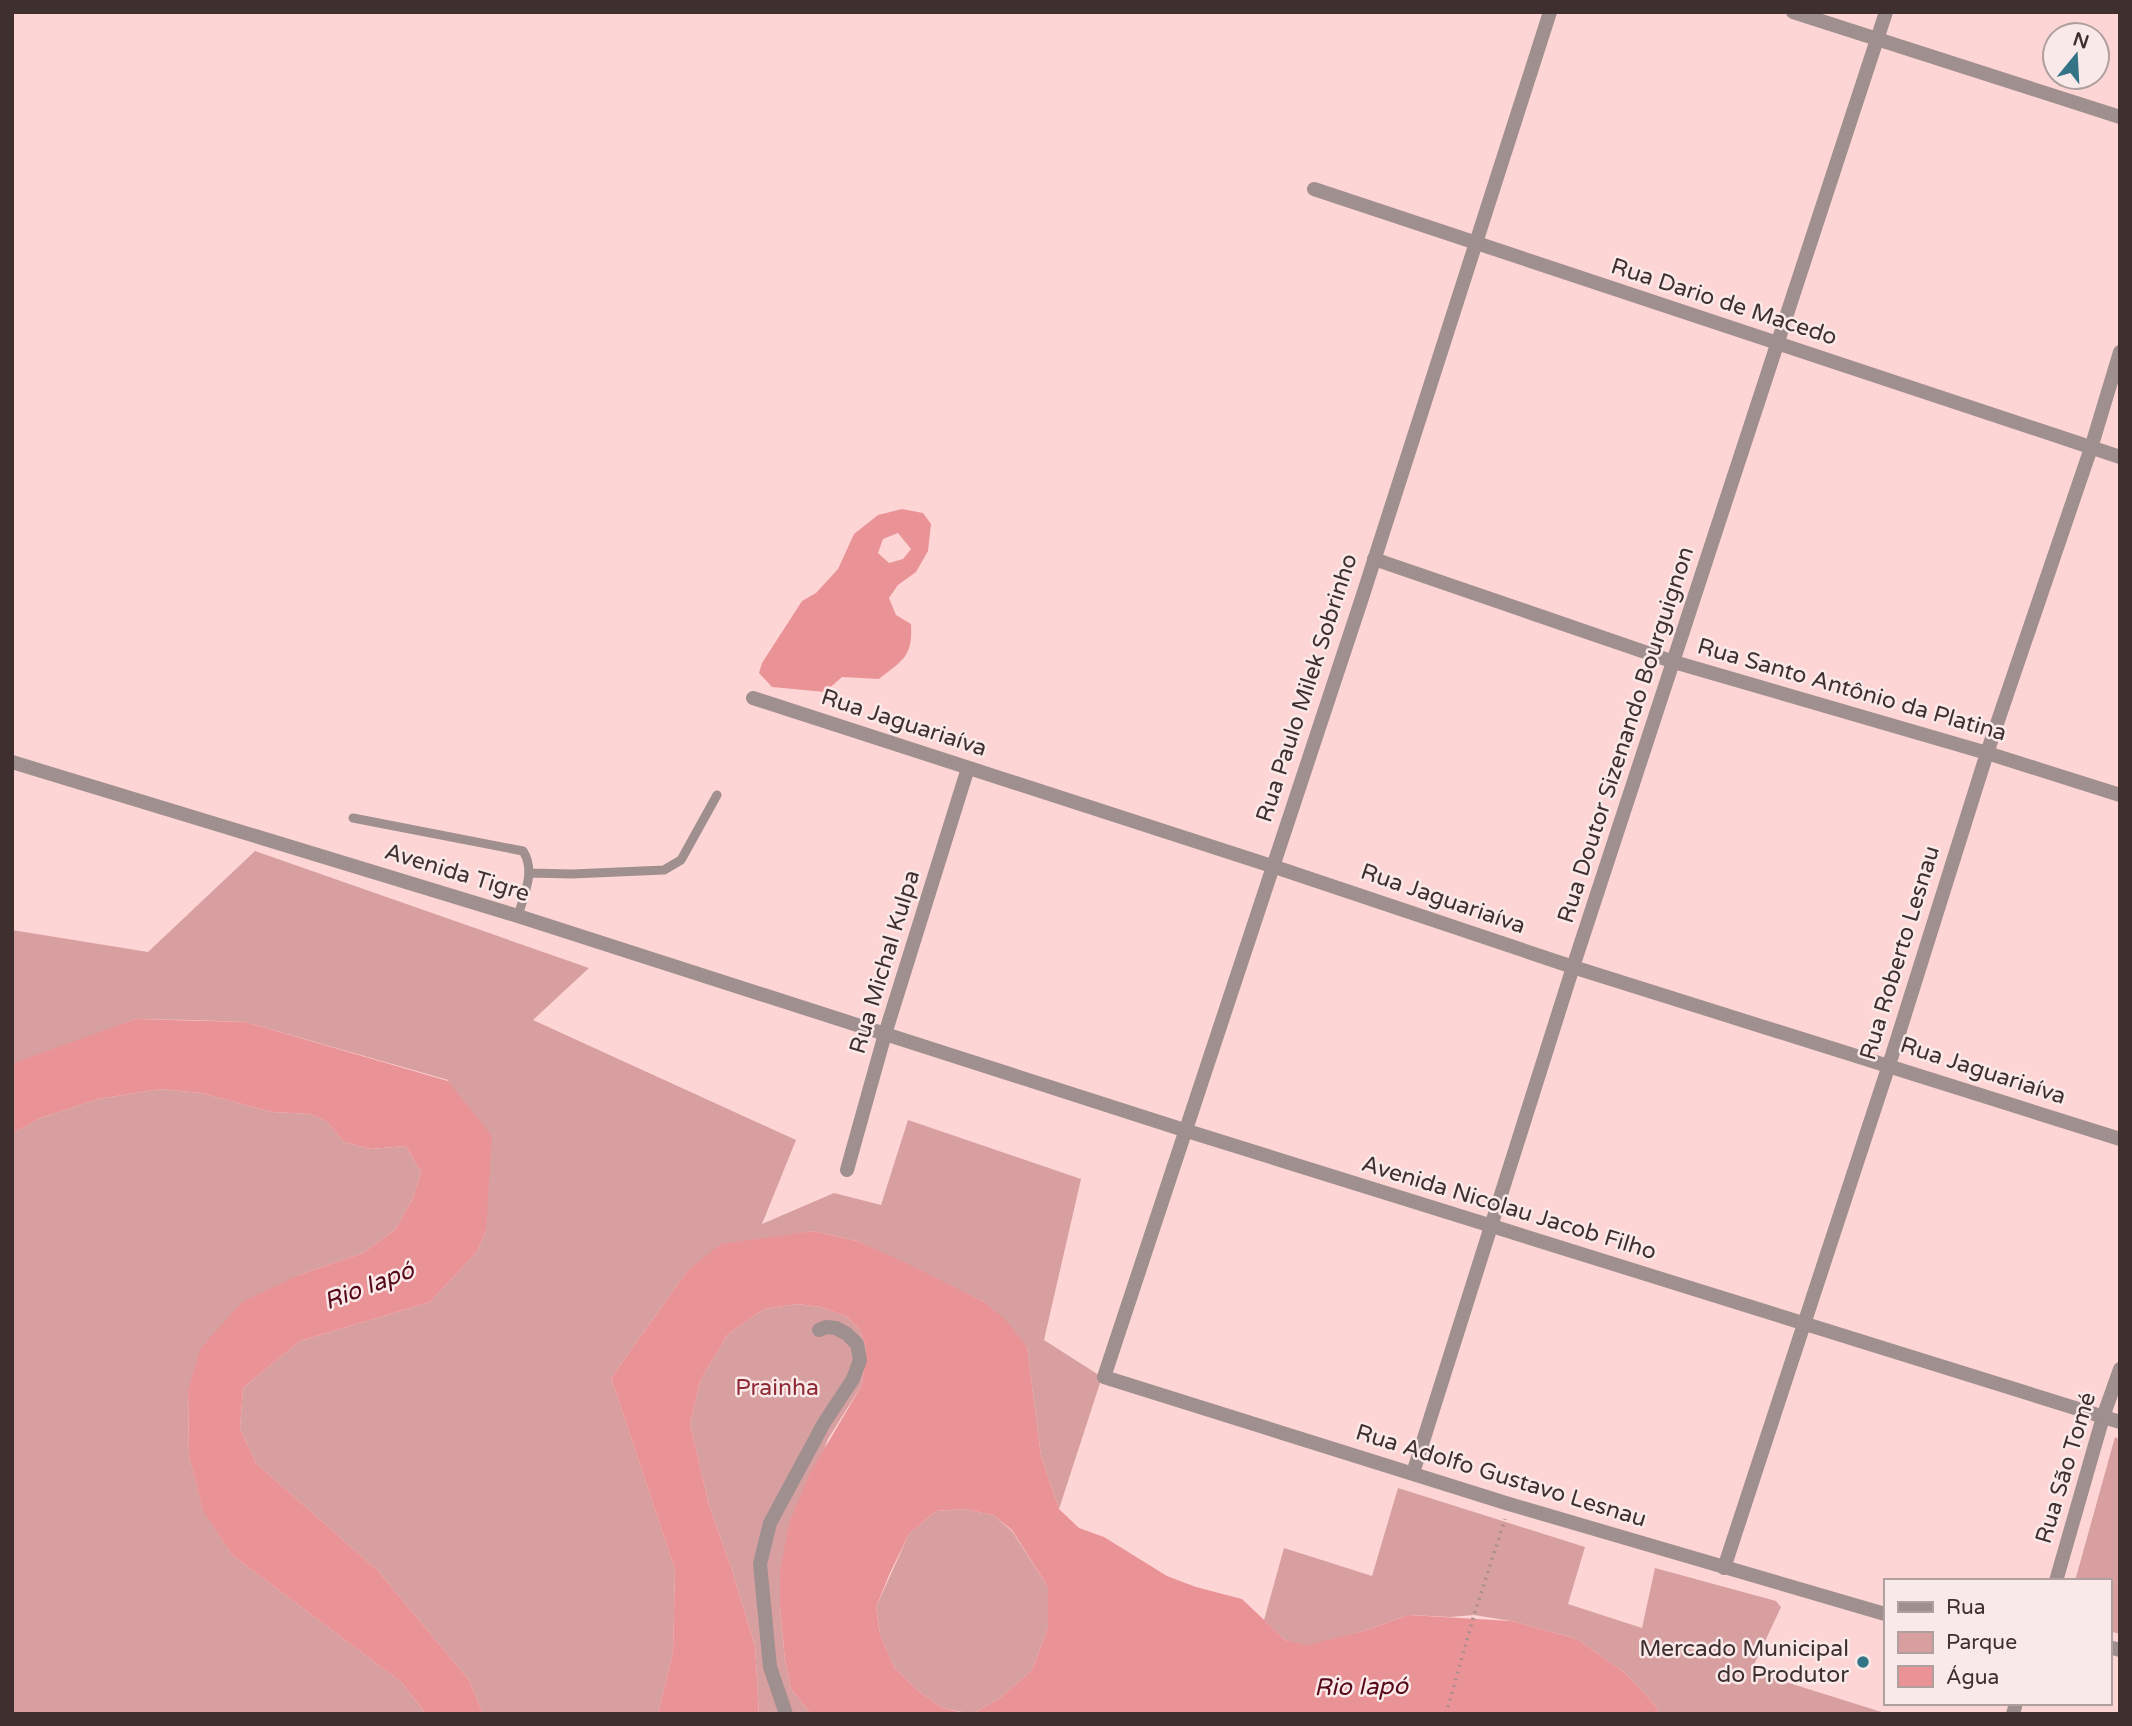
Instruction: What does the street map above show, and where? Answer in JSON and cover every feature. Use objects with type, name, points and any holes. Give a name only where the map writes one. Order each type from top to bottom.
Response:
[{"type":"street","name":"Rua Paulo Milek Sobrinho","points":[[1104,1377],[1374,559],[1550,12]]},
{"type":"street","points":[[1793,12],[2120,117]]},
{"type":"street","name":"Rua Doutor Sizenando Bourguignon","points":[[1413,1473],[1573,967],[1886,12]]},
{"type":"street","name":"Rua Dario de Macedo","points":[[1314,188],[1475,244],[2120,457]]},
{"type":"street","name":"Rua Roberto Lesnau","points":[[1724,1568],[1889,1065],[1987,753],[2091,447],[2120,352]]},
{"type":"street","name":"Rua Santo Antônio da Platina","points":[[1374,559],[1674,662],[1987,753],[2120,795]]},
{"type":"street","name":"Rua Jaguariaíva","points":[[753,698],[1272,866],[1573,967],[2120,1139]]},
{"type":"street","name":"Avenida Tigre","points":[[12,762],[517,916],[885,1034]]},
{"type":"street","name":"Rua Michal Kulpa","points":[[847,1170],[885,1034],[968,768]]},
{"type":"street","name":"Avenida Nicolau Jacob Filho","points":[[885,1034],[2120,1423]]},
{"type":"street","points":[[786,1714],[770,1667],[760,1564],[770,1523],[824,1423],[853,1379],[860,1360],[857,1343],[847,1334],[836,1328],[826,1327],[819,1330]]},
{"type":"street","name":"Rua São Tomé","points":[[2057,1579],[2103,1417],[2120,1369]]},
{"type":"street","name":"Rua Adolfo Gustavo Lesnau","points":[[1104,1377],[1509,1504],[1884,1614]]},
{"type":"lane","points":[[530,873],[664,870],[681,860],[718,795]]},
{"type":"lane","points":[[353,818],[523,851],[529,862],[530,873],[517,916]]},
{"type":"path","points":[[1446,1714],[1509,1504]]},
{"type":"green space","points":[[255,851],[589,968],[533,1020],[796,1140],[762,1224],[834,1193],[881,1205],[908,1120],[1081,1179],[1044,1340],[1102,1377],[1059,1509],[1041,1456],[1027,1347],[984,1302],[857,1241],[813,1231],[771,1238],[688,1270],[611,1378],[675,1570],[673,1652],[658,1714],[483,1714],[469,1680],[378,1571],[256,1463],[240,1429],[243,1388],[300,1341],[430,1302],[477,1252],[486,1230],[448,1080],[245,1022],[189,1020],[136,1019],[12,1067],[12,930],[148,952]]},
{"type":"green space","points":[[161,1089],[201,1093],[272,1112],[310,1114],[326,1121],[344,1142],[371,1149],[406,1146],[421,1172],[413,1198],[395,1230],[363,1253],[299,1275],[188,1390],[189,1455],[203,1510],[232,1555],[402,1683],[426,1714],[12,1714],[12,1134],[40,1118],[98,1099]]},
{"type":"green space","name":"Prainha","points":[[797,1304],[821,1307],[847,1317],[860,1330],[866,1348],[862,1385],[828,1439],[780,1571],[780,1608],[791,1689],[811,1714],[759,1714],[755,1646],[709,1505],[690,1424],[700,1381],[728,1334],[764,1309]]},
{"type":"green space","points":[[2115,1437],[2120,1440],[2120,1634],[2111,1632],[2111,1579],[2076,1579]]},
{"type":"green space","points":[[1398,1488],[1585,1547],[1568,1604],[1642,1628],[1655,1568],[1776,1601],[1781,1607],[1751,1671],[1888,1714],[1659,1714],[1656,1706],[1624,1672],[1577,1639],[1511,1621],[1474,1615],[1409,1615],[1364,1631],[1307,1646],[1285,1640],[1264,1620],[1284,1548],[1372,1576]]},
{"type":"green space","points":[[964,1509],[993,1515],[1012,1531],[1048,1587],[1048,1628],[1032,1670],[999,1699],[972,1714],[942,1708],[917,1690],[894,1667],[880,1634],[876,1607],[909,1534],[936,1511]]},
{"type":"water","points":[[902,509],[923,513],[931,524],[928,551],[916,572],[898,585],[889,598],[896,615],[911,624],[910,644],[905,657],[879,679],[842,677],[825,692],[772,687],[759,673],[762,663],[802,601],[816,593],[838,569],[854,534],[878,515]],"holes":[[[898,533],[911,549],[903,559],[889,563],[878,553],[883,539]]]},
{"type":"water","name":"Rio Iapó","points":[[136,1019],[245,1022],[448,1081],[492,1136],[486,1230],[477,1252],[430,1302],[300,1341],[243,1388],[240,1429],[256,1463],[378,1571],[469,1680],[483,1714],[426,1714],[402,1683],[232,1555],[203,1511],[189,1455],[188,1390],[200,1349],[242,1302],[299,1275],[363,1253],[395,1230],[413,1198],[421,1172],[406,1146],[371,1149],[344,1142],[326,1121],[310,1114],[272,1112],[201,1093],[161,1089],[98,1099],[40,1118],[12,1134],[12,1066],[16,1062]]},
{"type":"water","name":"Rio Iapó","points":[[813,1231],[857,1241],[915,1267],[984,1302],[1006,1320],[1027,1347],[1041,1456],[1059,1509],[1079,1528],[1104,1537],[1167,1576],[1242,1599],[1285,1640],[1307,1645],[1364,1631],[1409,1615],[1511,1621],[1577,1639],[1624,1672],[1656,1706],[1659,1714],[972,1714],[999,1699],[1032,1670],[1048,1628],[1048,1587],[1012,1530],[993,1515],[964,1509],[936,1511],[909,1534],[876,1607],[880,1634],[894,1667],[917,1690],[942,1708],[969,1714],[811,1714],[791,1689],[780,1608],[780,1571],[789,1523],[810,1473],[862,1385],[866,1348],[860,1330],[847,1317],[821,1307],[797,1304],[764,1309],[728,1334],[700,1381],[690,1424],[709,1505],[755,1646],[759,1714],[658,1714],[673,1652],[675,1570],[611,1378],[688,1270],[721,1244]]},
{"type":"place","name":"Mercado Municipal do Produtor","points":[[1863,1662]]}]
